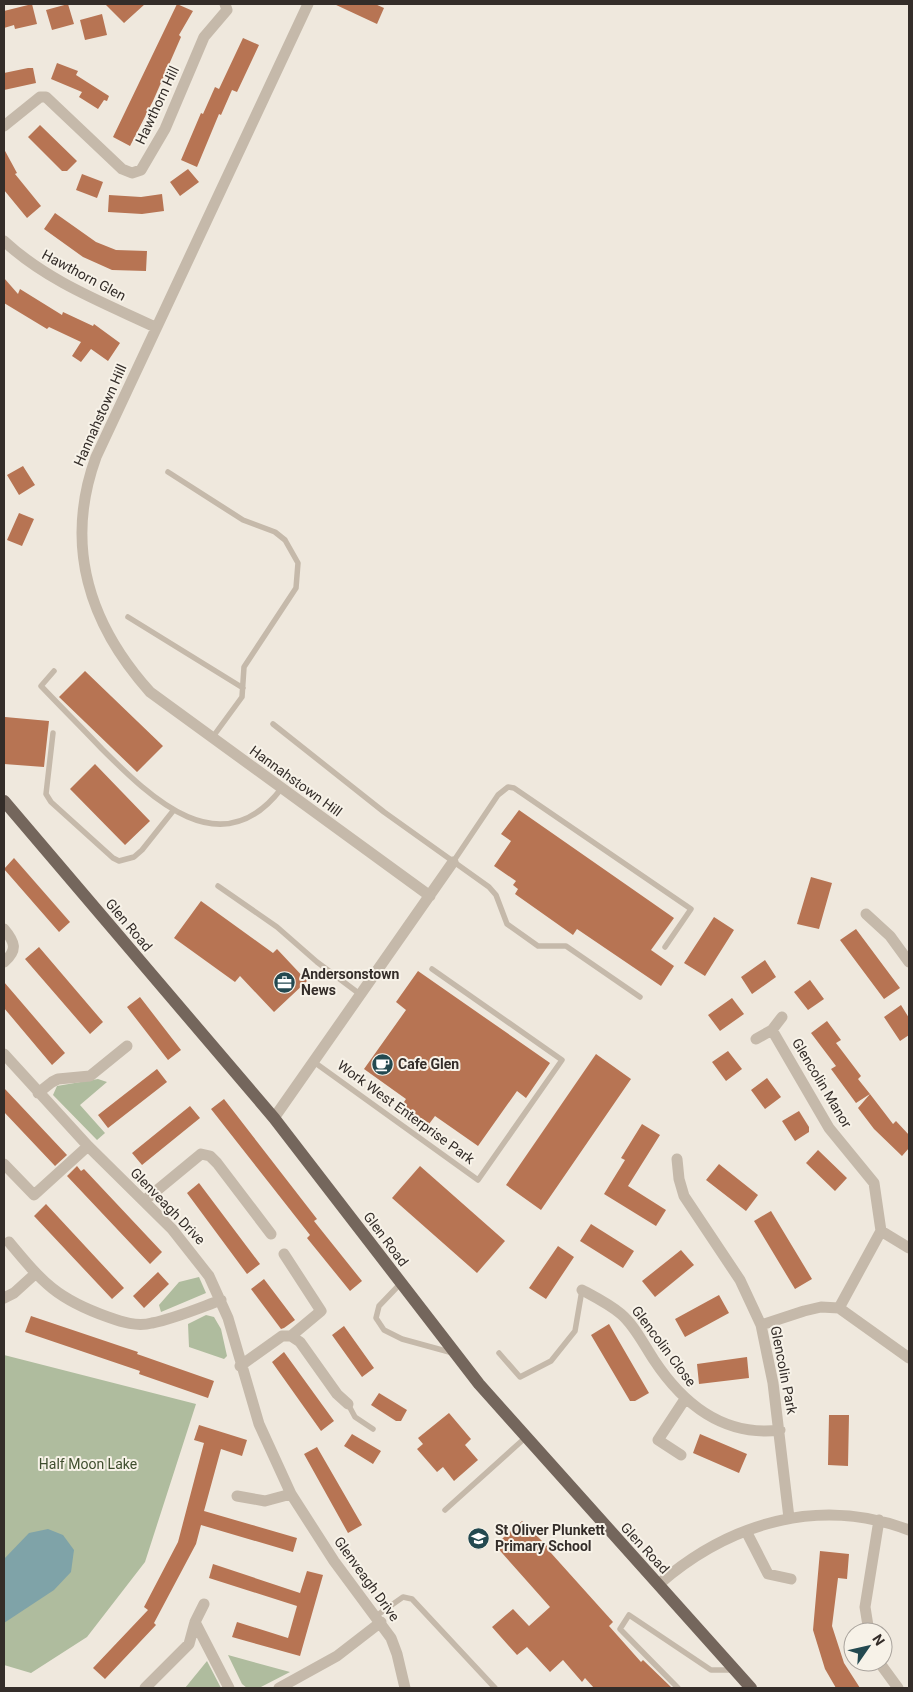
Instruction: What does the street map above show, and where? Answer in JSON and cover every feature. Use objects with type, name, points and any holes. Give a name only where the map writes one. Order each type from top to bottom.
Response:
[{"type":"main road","name":"Glen Road","points":[[4,801],[274,1118],[455,1353],[525,1438],[752,1688]]},
{"type":"street","name":"Hawthorn Hill","points":[[4,126],[40,97],[46,97],[122,169],[132,173],[142,170],[165,129],[204,37],[227,10],[225,4]]},
{"type":"street","name":"Hannahstown Hill","points":[[308,4],[155,327],[89,477],[82,526],[85,564],[95,605],[123,660],[150,692],[430,896]]},
{"type":"street","name":"Hawthorn Glen","points":[[4,241],[36,267],[58,281],[155,327]]},
{"type":"street","points":[[274,1118],[453,862]]},
{"type":"street","points":[[866,914],[890,936],[909,962]]},
{"type":"street","points":[[4,929],[14,943],[14,949],[4,962]]},
{"type":"street","points":[[756,1039],[772,1030],[782,1017]]},
{"type":"street","name":"Glencolin Manor","points":[[772,1030],[830,1128],[874,1183],[881,1231]]},
{"type":"street","points":[[38,1093],[58,1079],[90,1076],[127,1046]]},
{"type":"street","name":"Glenveagh Drive","points":[[4,1054],[88,1146],[192,1253],[209,1276],[221,1300],[259,1424],[291,1494],[334,1561],[379,1619],[397,1654],[404,1688]]},
{"type":"street","points":[[4,1164],[34,1195],[88,1146]]},
{"type":"street","points":[[144,1202],[202,1154],[210,1156],[271,1234]]},
{"type":"street","name":"Glencolin Park","points":[[677,1158],[679,1180],[684,1196],[740,1280],[761,1325],[780,1430],[789,1518]]},
{"type":"street","points":[[839,1308],[881,1231],[909,1248]]},
{"type":"street","points":[[9,1242],[35,1274],[65,1299],[81,1307],[126,1323],[138,1325],[152,1324],[221,1300]]},
{"type":"street","points":[[284,1254],[321,1311],[291,1336]]},
{"type":"street","points":[[4,1298],[14,1294],[35,1274]]},
{"type":"street","name":"Glencolin Close","points":[[582,1290],[622,1314],[672,1386],[685,1399],[710,1416],[734,1427],[751,1431],[780,1430]]},
{"type":"street","points":[[761,1325],[821,1307],[839,1308],[909,1358]]},
{"type":"street","points":[[240,1366],[282,1336],[291,1336],[300,1342],[337,1394],[348,1404]]},
{"type":"street","points":[[680,1455],[658,1440],[685,1399]]},
{"type":"street","points":[[237,1496],[265,1501],[291,1494]]},
{"type":"street","points":[[659,1584],[705,1550],[746,1531],[789,1518],[838,1516],[879,1520],[909,1530]]},
{"type":"street","points":[[868,1622],[866,1607],[879,1520]]},
{"type":"street","points":[[746,1531],[768,1574],[791,1579]]},
{"type":"street","points":[[146,1688],[189,1644],[195,1622],[204,1604]]},
{"type":"street","points":[[279,1688],[337,1656],[379,1619]]},
{"type":"street","points":[[195,1622],[229,1688]]},
{"type":"street","points":[[886,1672],[898,1688]]},
{"type":"lane","points":[[168,472],[243,520],[275,532],[285,540],[298,563],[296,588],[244,667],[242,697],[212,738]]},
{"type":"lane","points":[[128,617],[243,688]]},
{"type":"lane","points":[[54,671],[41,686],[135,782],[172,811],[202,822],[232,823],[247,818],[265,807],[281,788]]},
{"type":"lane","points":[[273,724],[384,812],[489,887],[496,895],[507,924],[538,946],[566,946],[640,997]]},
{"type":"lane","points":[[53,733],[46,794],[52,802],[113,858],[127,861],[134,858],[172,811]]},
{"type":"lane","points":[[453,862],[498,795],[508,787],[514,788],[691,910],[665,947]]},
{"type":"lane","points":[[218,886],[277,927],[316,962],[361,995]]},
{"type":"lane","name":"Work West Enterprise Park","points":[[314,1062],[478,1180],[562,1060],[432,969]]},
{"type":"lane","points":[[401,1283],[379,1306],[376,1318],[384,1330],[421,1346],[455,1353]]},
{"type":"lane","points":[[499,1353],[520,1377],[551,1361],[575,1331],[582,1290]]},
{"type":"lane","points":[[348,1404],[355,1417],[373,1430]]},
{"type":"lane","points":[[445,1510],[525,1438]]},
{"type":"lane","points":[[379,1619],[403,1597],[412,1599],[495,1688]]},
{"type":"lane","points":[[678,1688],[620,1629],[629,1615],[711,1670],[735,1670]]},
{"type":"green space","points":[[98,1079],[107,1082],[80,1105],[105,1133],[97,1140],[53,1095],[57,1086]]},
{"type":"green space","points":[[199,1277],[206,1293],[161,1312],[159,1305],[179,1282]]},
{"type":"green space","points":[[206,1315],[214,1317],[221,1329],[227,1356],[224,1359],[189,1347],[188,1324]]},
{"type":"green space","name":"Half Moon Lake","points":[[4,1355],[196,1404],[145,1562],[87,1637],[31,1673],[4,1665]]},
{"type":"green space","points":[[228,1655],[290,1672],[259,1688],[247,1688],[242,1684]]},
{"type":"green space","points":[[207,1661],[221,1688],[185,1688]]},
{"type":"water","points":[[48,1529],[63,1535],[74,1550],[71,1572],[54,1590],[4,1623],[4,1559],[29,1533]]},
{"type":"building","points":[[32,4],[37,24],[15,29],[14,25],[4,28],[4,11]]},
{"type":"building","points":[[68,4],[74,24],[52,30],[46,10]]},
{"type":"building","points":[[105,4],[145,4],[124,23]]},
{"type":"building","points":[[177,4],[193,11],[179,35],[181,37],[153,101],[130,146],[113,137]]},
{"type":"building","points":[[334,4],[375,4],[384,8],[377,24]]},
{"type":"building","points":[[102,14],[107,35],[85,40],[80,20]]},
{"type":"building","points":[[243,38],[259,45],[237,92],[232,90],[221,115],[219,114],[197,167],[181,160],[201,113],[203,114],[215,87],[219,89]]},
{"type":"building","points":[[57,63],[78,71],[76,75],[109,96],[107,101],[104,100],[98,109],[79,97],[82,92],[51,79]]},
{"type":"building","points":[[33,68],[36,83],[4,90],[4,73]]},
{"type":"building","points":[[40,125],[77,161],[67,171],[62,171],[28,137]]},
{"type":"building","points":[[4,149],[17,173],[15,174],[41,206],[27,218],[4,190]]},
{"type":"building","points":[[188,169],[199,182],[180,196],[170,182]]},
{"type":"building","points":[[82,174],[103,182],[97,198],[76,190]]},
{"type":"building","points":[[162,194],[164,211],[142,214],[108,212],[109,195],[141,197]]},
{"type":"building","points":[[55,213],[96,242],[116,250],[147,251],[146,271],[112,270],[83,257],[44,229]]},
{"type":"building","points":[[4,278],[18,294],[20,289],[62,315],[63,312],[93,326],[94,324],[120,343],[108,361],[91,349],[81,362],[72,356],[81,342],[49,327],[47,329],[4,303]]},
{"type":"building","points":[[23,466],[35,485],[19,495],[7,475]]},
{"type":"building","points":[[19,513],[34,519],[22,546],[7,540]]},
{"type":"building","points":[[85,671],[163,746],[137,772],[59,697]]},
{"type":"building","points":[[5,717],[49,721],[44,767],[4,764]]},
{"type":"building","points":[[95,764],[150,821],[125,845],[70,789]]},
{"type":"building","points":[[519,810],[674,918],[651,950],[674,966],[661,986],[577,929],[573,935],[515,894],[518,889],[513,885],[516,881],[494,866],[511,841],[501,834]]},
{"type":"building","points":[[14,858],[70,922],[59,932],[4,869]]},
{"type":"building","points":[[811,877],[832,883],[819,929],[797,924]]},
{"type":"building","points":[[201,901],[273,953],[277,949],[307,981],[274,1012],[240,976],[235,982],[174,938]]},
{"type":"building","points":[[714,917],[734,930],[705,976],[684,963]]},
{"type":"building","points":[[856,929],[900,988],[884,999],[840,940]]},
{"type":"building","points":[[39,947],[103,1022],[90,1034],[25,959]]},
{"type":"building","points":[[765,960],[776,977],[752,994],[741,977]]},
{"type":"building","points":[[418,971],[550,1063],[526,1098],[517,1091],[478,1146],[435,1116],[429,1124],[402,1105],[406,1099],[364,1069],[406,1010],[396,1002]]},
{"type":"building","points":[[810,980],[824,999],[808,1010],[794,992]]},
{"type":"building","points":[[4,982],[65,1053],[52,1065],[4,1008]]},
{"type":"building","points":[[140,997],[181,1050],[168,1060],[127,1007]]},
{"type":"building","points":[[732,998],[744,1014],[720,1031],[708,1015]]},
{"type":"building","points":[[901,1005],[909,1018],[909,1035],[900,1041],[884,1017]]},
{"type":"building","points":[[827,1021],[841,1040],[836,1043],[861,1076],[858,1079],[870,1094],[856,1103],[831,1069],[836,1066],[811,1033]]},
{"type":"building","points":[[728,1051],[742,1069],[726,1081],[712,1062]]},
{"type":"building","points":[[596,1054],[631,1079],[541,1210],[506,1185]]},
{"type":"building","points":[[157,1069],[167,1082],[108,1128],[98,1115]]},
{"type":"building","points":[[767,1078],[781,1097],[765,1109],[751,1090]]},
{"type":"building","points":[[4,1088],[67,1155],[55,1166],[4,1112]]},
{"type":"building","points":[[870,1094],[893,1124],[896,1121],[909,1135],[909,1148],[902,1156],[874,1129],[858,1108]]},
{"type":"building","points":[[224,1099],[317,1219],[314,1221],[362,1281],[350,1291],[307,1238],[310,1235],[211,1109]]},
{"type":"building","points":[[190,1106],[200,1118],[142,1165],[132,1153]]},
{"type":"building","points":[[799,1111],[809,1127],[809,1132],[795,1141],[782,1121]]},
{"type":"building","points":[[642,1124],[660,1135],[628,1186],[666,1210],[656,1226],[604,1194],[625,1160],[621,1158]]},
{"type":"building","points":[[818,1150],[847,1178],[835,1191],[806,1163]]},
{"type":"building","points":[[719,1164],[758,1195],[746,1211],[706,1180]]},
{"type":"building","points":[[77,1166],[81,1171],[84,1169],[162,1252],[150,1264],[67,1176]]},
{"type":"building","points":[[420,1166],[505,1241],[477,1273],[392,1198]]},
{"type":"building","points":[[199,1183],[260,1264],[247,1274],[187,1193]]},
{"type":"building","points":[[46,1204],[124,1288],[112,1299],[34,1216]]},
{"type":"building","points":[[771,1211],[812,1279],[795,1289],[754,1221]]},
{"type":"building","points":[[591,1224],[634,1251],[623,1268],[580,1241]]},
{"type":"building","points":[[558,1246],[574,1257],[546,1299],[529,1288]]},
{"type":"building","points":[[681,1250],[694,1265],[655,1297],[642,1281]]},
{"type":"building","points":[[158,1272],[169,1284],[144,1308],[133,1296]]},
{"type":"building","points":[[264,1279],[295,1320],[284,1328],[281,1329],[251,1289]]},
{"type":"building","points":[[719,1295],[729,1313],[685,1337],[675,1319]]},
{"type":"building","points":[[31,1316],[138,1352],[137,1354],[214,1381],[208,1398],[139,1374],[140,1371],[25,1332]]},
{"type":"building","points":[[609,1324],[649,1393],[635,1401],[630,1401],[591,1335]]},
{"type":"building","points":[[344,1326],[374,1368],[362,1377],[332,1335]]},
{"type":"building","points":[[284,1352],[334,1421],[321,1431],[272,1362]]},
{"type":"building","points":[[747,1357],[749,1378],[699,1384],[697,1364]]},
{"type":"building","points":[[379,1393],[407,1410],[401,1421],[396,1421],[371,1405]]},
{"type":"building","points":[[449,1413],[471,1439],[465,1445],[478,1460],[454,1481],[443,1467],[437,1472],[417,1449],[423,1444],[418,1438]]},
{"type":"building","points":[[829,1415],[849,1415],[848,1466],[828,1465]]},
{"type":"building","points":[[199,1425],[247,1440],[242,1456],[221,1449],[204,1511],[297,1538],[293,1552],[201,1525],[196,1544],[154,1623],[156,1625],[105,1679],[93,1668],[148,1610],[144,1607],[178,1542],[204,1443],[194,1440]]},
{"type":"building","points":[[352,1434],[381,1451],[373,1464],[344,1446]]},
{"type":"building","points":[[700,1434],[747,1454],[739,1473],[693,1453]]},
{"type":"building","points":[[317,1447],[362,1525],[348,1533],[304,1454]]},
{"type":"building","points":[[522,1521],[553,1552],[551,1553],[613,1622],[609,1626],[641,1662],[643,1660],[672,1688],[594,1688],[585,1678],[582,1682],[563,1660],[550,1672],[527,1647],[517,1655],[492,1627],[513,1609],[529,1626],[550,1607],[495,1545]]},
{"type":"building","points":[[820,1551],[849,1554],[847,1579],[838,1578],[832,1626],[843,1660],[843,1672],[850,1672],[860,1688],[836,1688],[825,1669],[813,1630]]},
{"type":"building","points":[[213,1564],[300,1593],[307,1571],[323,1575],[300,1656],[232,1637],[237,1622],[288,1638],[297,1606],[209,1578]]},
{"type":"place","name":"Andersonstown News","points":[[285,982]]},
{"type":"place","name":"Cafe Glen","points":[[382,1064]]},
{"type":"place","name":"St Oliver Plunkett Primary School","points":[[479,1538]]}]
